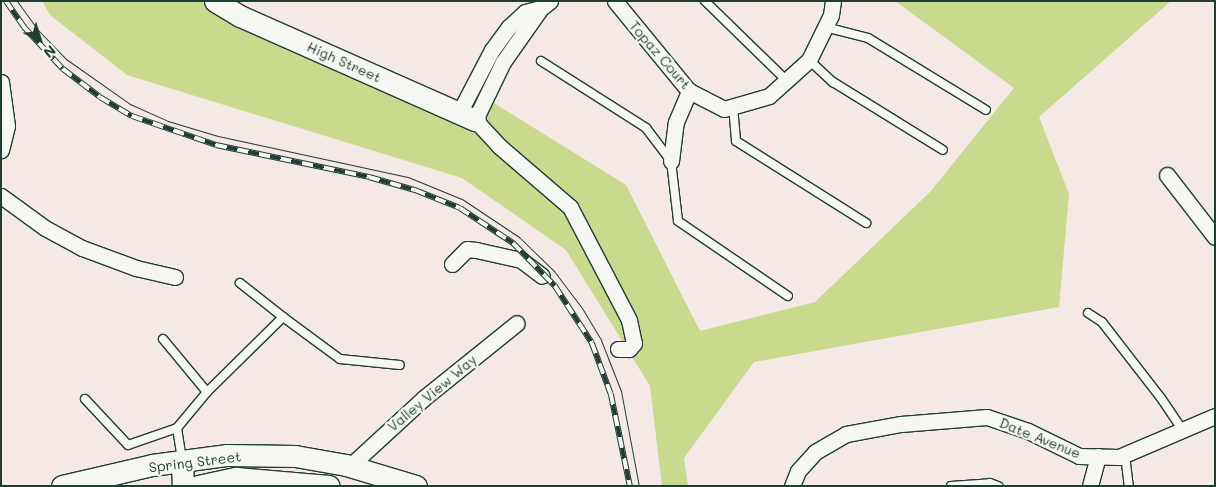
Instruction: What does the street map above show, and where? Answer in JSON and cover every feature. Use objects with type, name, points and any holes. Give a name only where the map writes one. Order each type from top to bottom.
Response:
[{"type":"main road","name":"High Street","points":[[214,1],[240,16],[467,116]]},
{"type":"main road","name":"Spring Street","points":[[62,486],[182,461],[228,455],[295,456],[350,466],[416,486]]},
{"type":"main road","points":[[182,461],[183,486]]},
{"type":"main road","name":"Spring Street","points":[[198,486],[236,478],[329,486]]},
{"type":"street","name":"Topaz Court","points":[[615,1],[689,91],[724,109],[768,96],[809,60],[830,14]]},
{"type":"street","points":[[542,3],[525,12],[509,27],[492,50],[467,116],[570,207],[629,320],[634,343],[629,349],[618,349]]},
{"type":"street","points":[[1,82],[7,126],[1,150]]},
{"type":"street","points":[[672,161],[676,122],[689,91]]},
{"type":"street","points":[[1167,175],[1212,229]]},
{"type":"street","points":[[1,196],[45,228],[82,248],[136,268],[175,277]]},
{"type":"street","points":[[452,264],[467,250],[476,250],[521,260],[542,276]]},
{"type":"street","name":"Valley View Way","points":[[350,466],[424,398],[516,323]]},
{"type":"street","name":"Date Avenue","points":[[792,486],[798,471],[815,452],[846,434],[901,424],[987,417],[1028,431],[1079,456],[1098,456],[1125,454],[1215,416]]},
{"type":"street","points":[[1090,486],[1098,456]]},
{"type":"lane","points":[[706,1],[786,80]]},
{"type":"lane","points":[[824,1],[830,14],[986,110]]},
{"type":"lane","points":[[809,60],[833,82],[943,150]]},
{"type":"lane","points":[[541,62],[646,128],[672,161],[678,221],[788,296]]},
{"type":"lane","points":[[733,106],[736,141],[866,223]]},
{"type":"lane","points":[[240,283],[340,359],[400,365]]},
{"type":"lane","points":[[1088,313],[1102,322],[1182,429]]},
{"type":"lane","points":[[85,399],[128,445],[177,428],[207,392],[283,317]]},
{"type":"lane","points":[[163,339],[207,392]]},
{"type":"lane","points":[[177,428],[182,461]]},
{"type":"lane","points":[[1125,454],[1129,486]]},
{"type":"lane","points":[[951,486],[990,483],[998,486]]},
{"type":"green space","points":[[42,1],[228,1],[475,120],[489,100],[626,185],[700,331],[815,302],[930,192],[1014,88],[895,1],[1171,1],[1039,117],[1069,194],[1059,307],[754,362],[684,458],[688,486],[662,486],[650,386],[566,250],[462,178],[127,75],[50,15]]},
{"type":"tram line","points":[[17,1],[39,31],[66,59],[130,104],[168,121],[218,136],[408,177],[462,199],[519,237],[554,271],[582,308],[601,340],[621,391],[639,486]]},
{"type":"railway","points":[[6,1],[24,27],[63,69],[100,97],[132,116],[216,145],[369,177],[415,190],[460,208],[513,243],[555,286],[592,343],[611,394],[630,486]]}]
